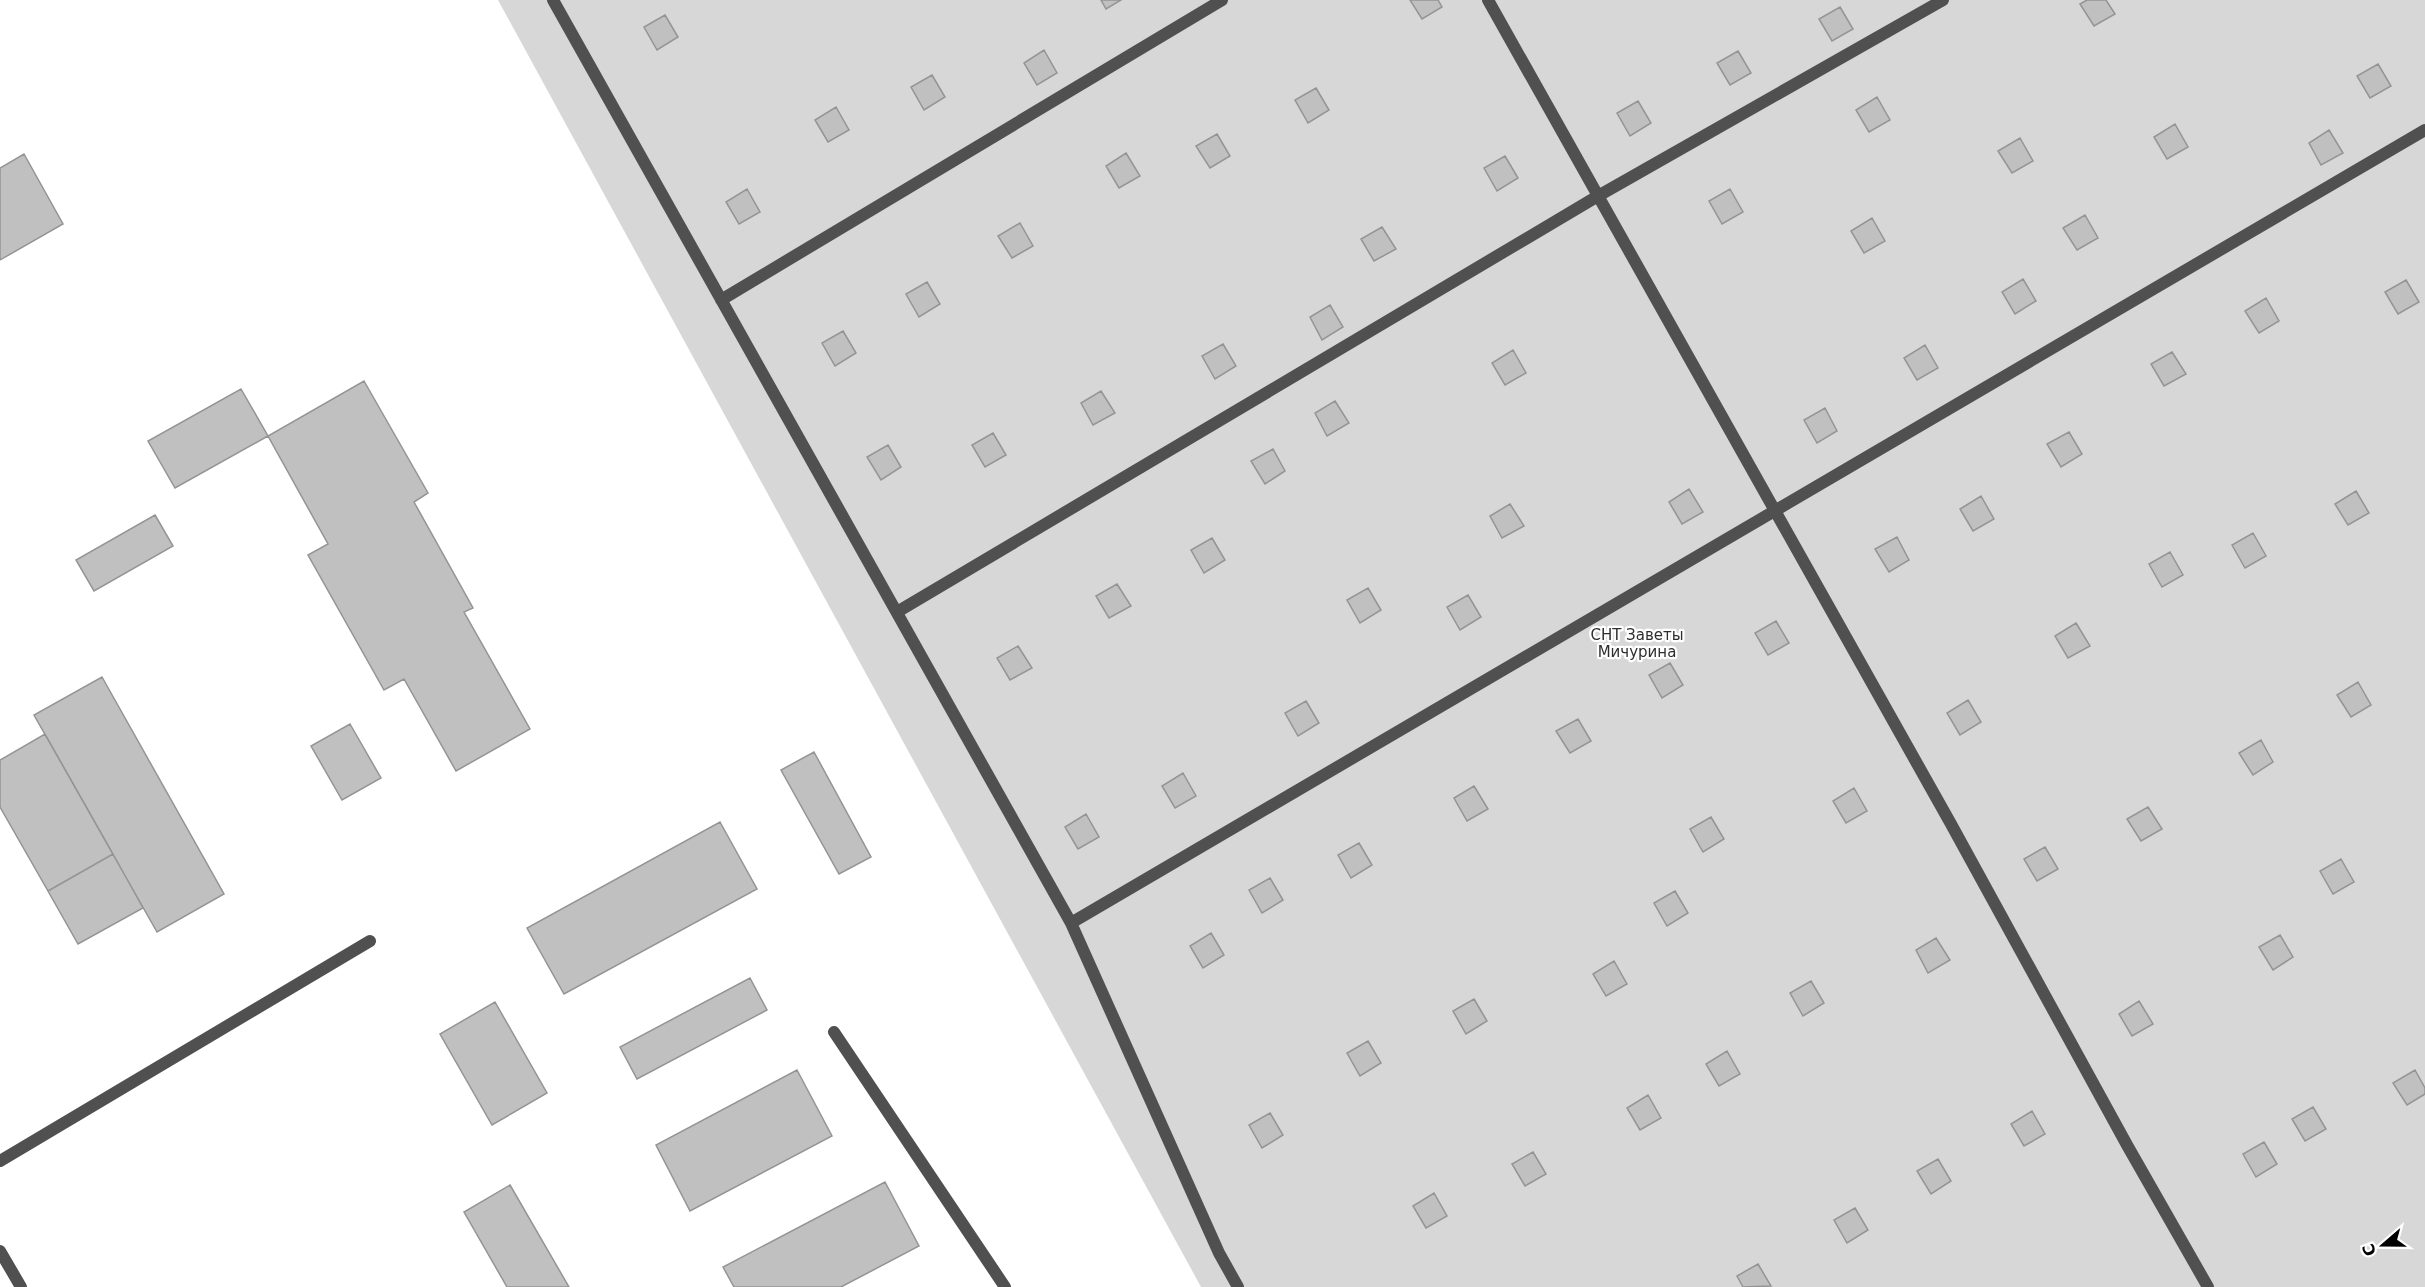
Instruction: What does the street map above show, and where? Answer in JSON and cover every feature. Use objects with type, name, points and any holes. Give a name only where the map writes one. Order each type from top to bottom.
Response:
[{"type":"street","points":[[553,0],[1071,922],[1219,1253],[1238,1287]]},
{"type":"street","points":[[721,300],[1222,0]]},
{"type":"street","points":[[1488,0],[2208,1287]]},
{"type":"street","points":[[897,612],[1598,196],[1943,0]]},
{"type":"street","points":[[1071,922],[2425,130]]},
{"type":"street","points":[[0,1161],[370,941]]},
{"type":"street","points":[[834,1032],[1005,1287]]},
{"type":"street","points":[[0,1251],[21,1287]]},
{"type":"green space","name":"СНТ Заветы Мичурина","points":[[498,0],[2425,0],[2425,1287],[1201,1287]]},
{"type":"building","points":[[1101,0],[1121,0],[1106,9]]},
{"type":"building","points":[[1410,0],[1438,0],[1442,7],[1422,19]]},
{"type":"building","points":[[2087,0],[2106,0],[2115,14],[2094,26],[2080,4]]},
{"type":"building","points":[[1840,7],[1853,29],[1832,41],[1819,19]]},
{"type":"building","points":[[665,15],[678,37],[657,50],[644,27]]},
{"type":"building","points":[[1044,50],[1057,73],[1037,85],[1024,63]]},
{"type":"building","points":[[1738,51],[1751,73],[1730,85],[1717,63]]},
{"type":"building","points":[[2378,64],[2391,86],[2370,98],[2357,76]]},
{"type":"building","points":[[932,75],[945,97],[924,110],[911,87]]},
{"type":"building","points":[[1316,88],[1329,110],[1308,123],[1295,100]]},
{"type":"building","points":[[1877,97],[1890,120],[1869,132],[1856,110]]},
{"type":"building","points":[[1638,101],[1651,123],[1630,136],[1617,113]]},
{"type":"building","points":[[836,107],[849,130],[828,142],[815,120]]},
{"type":"building","points":[[2175,124],[2188,147],[2167,159],[2154,137]]},
{"type":"building","points":[[2329,130],[2343,153],[2321,165],[2309,143]]},
{"type":"building","points":[[1217,134],[1230,156],[1210,168],[1196,146]]},
{"type":"building","points":[[2020,138],[2033,161],[2012,173],[1998,151]]},
{"type":"building","points":[[1126,153],[1140,176],[1119,188],[1106,166]]},
{"type":"building","points":[[24,154],[63,224],[0,260],[0,168]]},
{"type":"building","points":[[1505,156],[1518,178],[1497,191],[1484,168]]},
{"type":"building","points":[[747,189],[760,212],[739,224],[726,202]]},
{"type":"building","points":[[1730,189],[1743,212],[1722,224],[1709,201]]},
{"type":"building","points":[[2085,215],[2098,238],[2077,250],[2063,228]]},
{"type":"building","points":[[1872,218],[1885,241],[1864,253],[1851,231]]},
{"type":"building","points":[[1020,223],[1033,246],[1012,258],[998,236]]},
{"type":"building","points":[[1382,227],[1396,249],[1374,261],[1361,239]]},
{"type":"building","points":[[2023,279],[2036,301],[2015,314],[2002,292]]},
{"type":"building","points":[[2406,280],[2419,302],[2398,314],[2385,292]]},
{"type":"building","points":[[927,282],[940,304],[919,317],[906,294]]},
{"type":"building","points":[[2266,298],[2279,321],[2259,333],[2245,311]]},
{"type":"building","points":[[1330,305],[1343,327],[1322,340],[1310,317]]},
{"type":"building","points":[[843,331],[856,353],[835,366],[822,343]]},
{"type":"building","points":[[1223,344],[1236,366],[1215,379],[1202,356]]},
{"type":"building","points":[[1925,345],[1938,368],[1917,380],[1904,358]]},
{"type":"building","points":[[1513,350],[1526,373],[1505,385],[1492,363]]},
{"type":"building","points":[[2172,352],[2186,374],[2164,386],[2151,364]]},
{"type":"building","points":[[364,381],[428,493],[414,502],[473,608],[464,612],[530,729],[456,771],[404,679],[384,690],[308,555],[328,544],[268,436]]},
{"type":"building","points":[[241,389],[268,436],[175,488],[148,441]]},
{"type":"building","points":[[1101,391],[1115,413],[1093,425],[1081,403]]},
{"type":"building","points":[[1335,401],[1349,423],[1327,436],[1315,413]]},
{"type":"building","points":[[1825,408],[1837,431],[1817,443],[1804,420]]},
{"type":"building","points":[[2069,432],[2082,454],[2061,467],[2047,444]]},
{"type":"building","points":[[993,433],[1006,455],[985,467],[972,445]]},
{"type":"building","points":[[888,445],[901,467],[881,480],[867,457]]},
{"type":"building","points":[[1273,449],[1285,471],[1265,484],[1251,461]]},
{"type":"building","points":[[1689,489],[1703,512],[1682,524],[1669,502]]},
{"type":"building","points":[[2356,491],[2369,513],[2348,525],[2335,504]]},
{"type":"building","points":[[1981,496],[1994,519],[1973,531],[1960,509]]},
{"type":"building","points":[[1510,504],[1524,526],[1502,538],[1490,516]]},
{"type":"building","points":[[155,515],[173,546],[94,591],[76,560]]},
{"type":"building","points":[[2253,533],[2266,556],[2245,568],[2232,545]]},
{"type":"building","points":[[1897,537],[1909,560],[1889,572],[1875,549]]},
{"type":"building","points":[[1212,538],[1225,560],[1204,573],[1191,550]]},
{"type":"building","points":[[2170,552],[2183,575],[2162,587],[2149,564]]},
{"type":"building","points":[[1117,584],[1131,606],[1109,618],[1096,596]]},
{"type":"building","points":[[1368,588],[1381,610],[1360,623],[1347,600]]},
{"type":"building","points":[[1468,595],[1481,617],[1460,630],[1447,607]]},
{"type":"building","points":[[1776,621],[1789,643],[1768,655],[1755,633]]},
{"type":"building","points":[[2076,623],[2090,646],[2068,658],[2055,636]]},
{"type":"building","points":[[1018,646],[1032,668],[1010,680],[997,658]]},
{"type":"building","points":[[1670,663],[1683,685],[1662,698],[1649,675]]},
{"type":"building","points":[[102,677],[224,894],[157,932],[34,715]]},
{"type":"building","points":[[2358,682],[2371,705],[2351,717],[2337,695]]},
{"type":"building","points":[[1968,700],[1981,722],[1960,735],[1947,713]]},
{"type":"building","points":[[1306,701],[1319,723],[1298,736],[1285,713]]},
{"type":"building","points":[[1578,719],[1591,741],[1570,753],[1556,731]]},
{"type":"building","points":[[350,724],[381,778],[342,800],[311,746]]},
{"type":"building","points":[[45,734],[113,854],[48,891],[0,807],[0,760]]},
{"type":"building","points":[[2261,740],[2273,762],[2253,775],[2239,753]]},
{"type":"building","points":[[814,752],[871,857],[839,874],[781,770]]},
{"type":"building","points":[[1183,773],[1196,796],[1175,808],[1162,786]]},
{"type":"building","points":[[1474,786],[1488,809],[1467,821],[1454,798]]},
{"type":"building","points":[[1854,788],[1867,811],[1846,823],[1833,801]]},
{"type":"building","points":[[2148,807],[2162,829],[2141,841],[2127,819]]},
{"type":"building","points":[[1086,814],[1099,837],[1078,849],[1065,827]]},
{"type":"building","points":[[1711,817],[1724,839],[1703,852],[1690,829]]},
{"type":"building","points":[[720,822],[757,889],[564,994],[527,928]]},
{"type":"building","points":[[1359,843],[1372,865],[1351,878],[1338,855]]},
{"type":"building","points":[[2045,847],[2058,869],[2037,881],[2024,859]]},
{"type":"building","points":[[113,854],[143,908],[78,944],[48,891]]},
{"type":"building","points":[[2341,859],[2354,882],[2333,894],[2320,871]]},
{"type":"building","points":[[1270,878],[1283,900],[1262,913],[1249,890]]},
{"type":"building","points":[[1675,891],[1688,913],[1667,926],[1654,903]]},
{"type":"building","points":[[1211,933],[1224,955],[1203,968],[1190,946]]},
{"type":"building","points":[[2280,935],[2293,957],[2273,970],[2259,947]]},
{"type":"building","points":[[1936,938],[1950,960],[1928,973],[1916,950]]},
{"type":"building","points":[[1614,961],[1627,984],[1606,996],[1593,974]]},
{"type":"building","points":[[750,978],[767,1010],[637,1079],[620,1047]]},
{"type":"building","points":[[1811,981],[1824,1003],[1803,1016],[1790,993]]},
{"type":"building","points":[[1474,999],[1487,1021],[1466,1034],[1453,1011]]},
{"type":"building","points":[[2139,1001],[2153,1024],[2132,1036],[2119,1014]]},
{"type":"building","points":[[495,1002],[547,1093],[492,1125],[440,1034]]},
{"type":"building","points":[[1368,1041],[1381,1063],[1360,1076],[1347,1053]]},
{"type":"building","points":[[1727,1051],[1740,1074],[1719,1086],[1706,1064]]},
{"type":"building","points":[[797,1070],[832,1136],[690,1211],[656,1145]]},
{"type":"building","points":[[2415,1070],[2425,1088],[2425,1094],[2407,1105],[2393,1083]]},
{"type":"building","points":[[1648,1095],[1661,1118],[1640,1130],[1627,1108]]},
{"type":"building","points":[[2313,1107],[2326,1129],[2305,1141],[2292,1119]]},
{"type":"building","points":[[2032,1111],[2045,1134],[2024,1146],[2011,1124]]},
{"type":"building","points":[[1270,1113],[1283,1135],[1262,1148],[1249,1125]]},
{"type":"building","points":[[2264,1142],[2277,1164],[2256,1177],[2243,1154]]},
{"type":"building","points":[[1533,1152],[1546,1174],[1525,1186],[1512,1164]]},
{"type":"building","points":[[1938,1159],[1951,1181],[1931,1194],[1917,1171]]},
{"type":"building","points":[[885,1182],[919,1246],[841,1287],[734,1287],[723,1267]]},
{"type":"building","points":[[510,1185],[569,1287],[507,1287],[464,1212]]},
{"type":"building","points":[[1434,1193],[1447,1216],[1426,1228],[1413,1206]]},
{"type":"building","points":[[1855,1208],[1868,1230],[1847,1243],[1834,1220]]},
{"type":"building","points":[[1758,1264],[1771,1286],[1743,1287],[1737,1276]]}]
